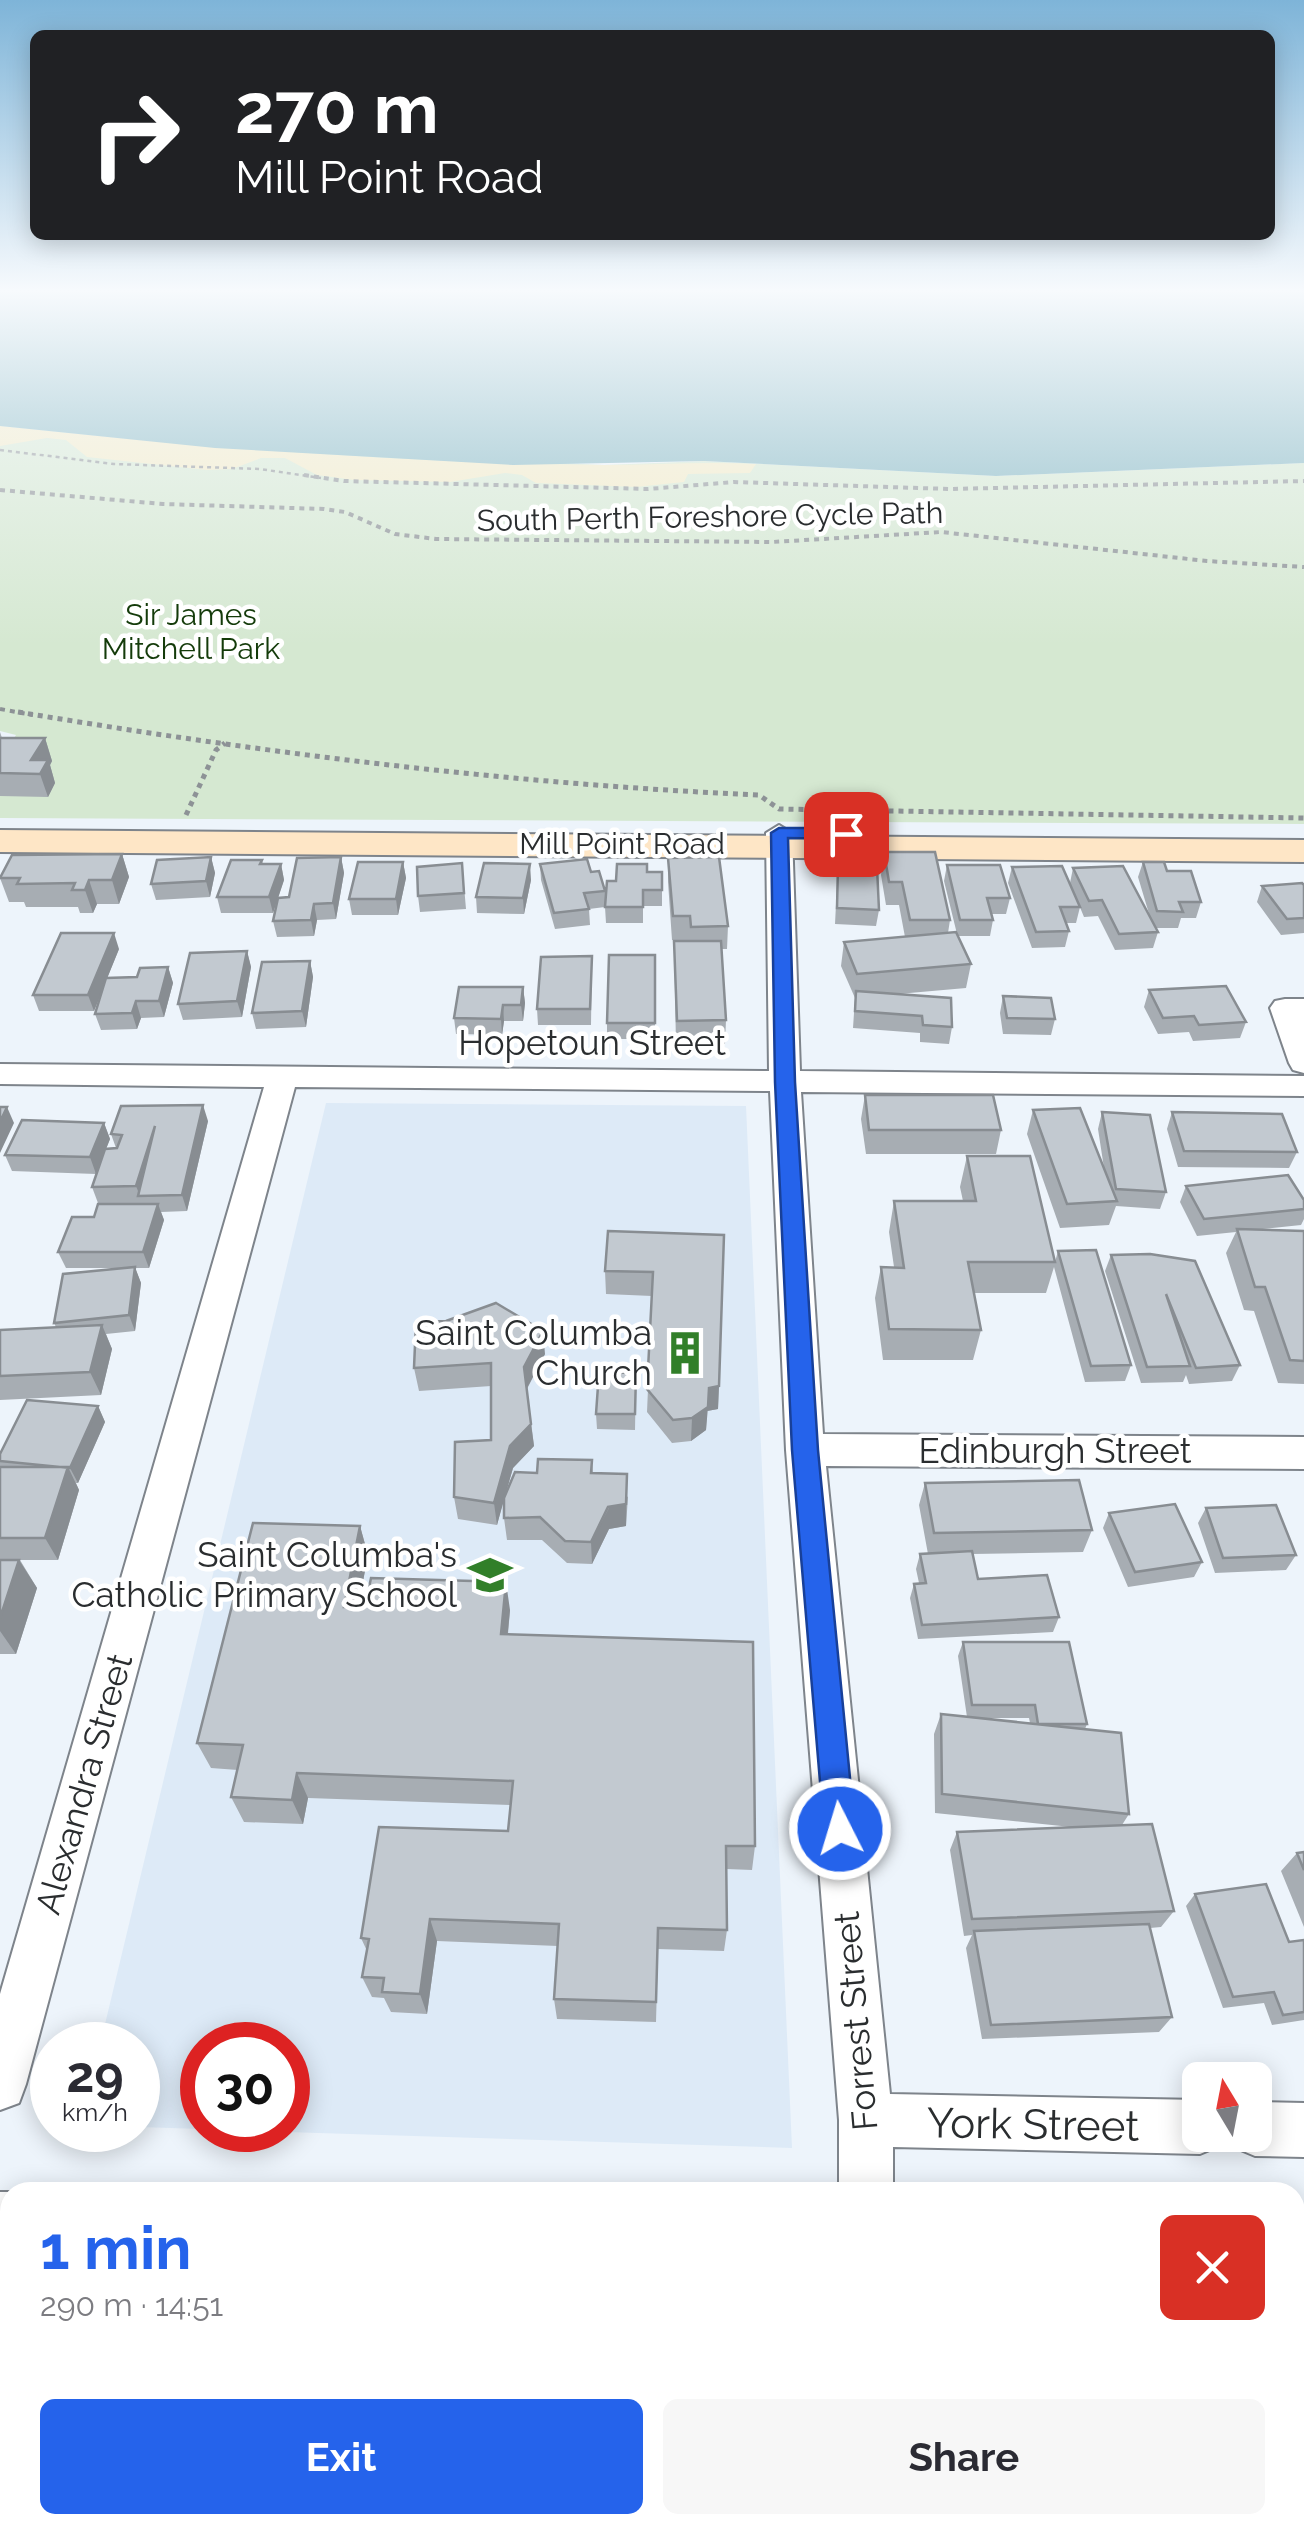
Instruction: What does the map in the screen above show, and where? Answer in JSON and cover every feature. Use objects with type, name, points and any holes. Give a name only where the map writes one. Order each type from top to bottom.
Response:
[{"type":"main road","name":"Mill Point Road","points":[[0,828],[1304,851]]},
{"type":"main road","name":"Mill Point Road","points":[[0,841],[1304,838]]},
{"type":"street","name":"Forrest Street","points":[[779,839],[785,1082],[805,1450],[866,2120],[866,2182]]},
{"type":"street","points":[[1294,1008],[1304,1064]]},
{"type":"street","name":"Hopetoun Street","points":[[0,1074],[1304,1086]]},
{"type":"street","name":"Alexandra Street","points":[[0,2084],[282,1079]]},
{"type":"street","name":"Edinburgh Street","points":[[805,1450],[1304,1453]]},
{"type":"street","name":"York Street","points":[[866,2120],[1182,2128]]},
{"type":"street","points":[[1272,2129],[1304,2130]]},
{"type":"path","points":[[0,450],[114,464],[260,470],[344,481],[648,490],[734,482],[950,489],[1304,481]]},
{"type":"path","name":"South Perth Foreshore Cycle Path","points":[[0,490],[163,504],[324,509],[345,512],[396,534],[436,539],[715,542],[942,532],[1207,561],[1304,567]]},
{"type":"path","points":[[0,709],[225,744],[542,784],[759,795],[780,809],[1304,818]]},
{"type":"path","points":[[186,816],[216,750],[225,744]]},
{"type":"shaded area","name":"Saint Columba's Catholic Primary School","points":[[326,1103],[746,1106],[792,2148],[310,2133],[310,2022],[180,2022],[180,2128],[160,2128],[160,2022],[106,2022]]},
{"type":"green space","name":"Sir James Mitchell Park","points":[[0,426],[215,448],[604,465],[704,461],[996,476],[1304,463],[1304,824],[0,818],[0,760],[16,735],[0,731]]},
{"type":"sand","points":[[0,426],[377,457],[528,464],[756,464],[750,473],[688,474],[684,482],[636,487],[536,483],[522,475],[505,473],[450,482],[354,480],[317,475],[285,458],[261,458],[232,469],[207,470],[87,457],[66,440],[47,438],[0,446]]},
{"type":"water","points":[[0,409],[1304,409],[1304,463],[996,476],[704,461],[513,465],[215,448],[0,426]]},
{"type":"building","points":[[0,738],[45,738],[31,760],[48,760],[40,774],[0,773]]},
{"type":"building","points":[[884,852],[935,852],[950,920],[910,920],[902,882],[889,882]]},
{"type":"building","points":[[122,854],[112,880],[89,880],[85,890],[72,890],[75,883],[17,884],[20,878],[0,878],[12,855]]},
{"type":"building","points":[[211,857],[206,881],[151,884],[157,860]]},
{"type":"building","points":[[341,857],[333,903],[314,904],[311,920],[273,921],[278,898],[289,897],[297,858]]},
{"type":"building","points":[[719,857],[728,926],[691,927],[690,916],[673,916],[668,858]]},
{"type":"building","points":[[587,859],[591,872],[599,871],[605,891],[584,893],[589,909],[554,913],[540,864]]},
{"type":"building","points":[[231,860],[281,864],[269,897],[217,897]]},
{"type":"building","points":[[358,862],[403,862],[396,899],[349,899]]},
{"type":"building","points":[[1143,862],[1164,862],[1167,871],[1191,871],[1201,902],[1179,902],[1183,912],[1157,911]]},
{"type":"building","points":[[462,863],[464,893],[418,896],[417,867]]},
{"type":"building","points":[[484,863],[530,864],[523,898],[476,897]]},
{"type":"building","points":[[617,864],[647,864],[647,872],[662,872],[662,890],[643,890],[643,907],[605,907],[607,881],[616,881]]},
{"type":"building","points":[[838,865],[877,867],[879,910],[837,908]]},
{"type":"building","points":[[947,865],[1000,865],[1010,898],[987,898],[993,920],[960,920]]},
{"type":"building","points":[[1062,866],[1080,907],[1060,907],[1069,931],[1036,932],[1012,867]]},
{"type":"building","points":[[1123,866],[1158,932],[1119,934],[1102,900],[1089,901],[1073,868]]},
{"type":"building","points":[[1302,883],[1304,918],[1287,919],[1262,886]]},
{"type":"building","points":[[956,932],[971,964],[857,974],[844,942]]},
{"type":"building","points":[[61,933],[114,933],[88,995],[33,995]]},
{"type":"building","points":[[674,941],[721,941],[726,1020],[677,1021]]},
{"type":"building","points":[[247,951],[237,1001],[178,1004],[190,953]]},
{"type":"building","points":[[609,955],[655,955],[655,1023],[607,1023]]},
{"type":"building","points":[[592,956],[590,1009],[537,1009],[541,957]]},
{"type":"building","points":[[310,961],[302,1011],[252,1013],[262,962]]},
{"type":"building","points":[[168,967],[159,1001],[136,1001],[132,1013],[95,1014],[106,978],[137,977],[140,968]]},
{"type":"building","points":[[1226,986],[1246,1022],[1199,1025],[1194,1016],[1163,1018],[1149,990]]},
{"type":"building","points":[[459,987],[523,987],[521,1005],[503,1005],[501,1019],[454,1018]]},
{"type":"building","points":[[856,991],[951,998],[952,1027],[923,1025],[922,1016],[855,1011]]},
{"type":"building","points":[[1003,996],[1051,998],[1055,1019],[1007,1018]]},
{"type":"building","points":[[865,1095],[993,1095],[1001,1130],[869,1130]]},
{"type":"building","points":[[203,1105],[182,1195],[138,1196],[155,1126],[136,1186],[92,1187],[105,1149],[117,1148],[122,1135],[111,1134],[121,1106]]},
{"type":"building","points":[[1080,1108],[1117,1201],[1067,1204],[1033,1110]]},
{"type":"building","points":[[1102,1112],[1150,1115],[1166,1192],[1116,1189]]},
{"type":"building","points":[[1172,1112],[1282,1114],[1297,1152],[1184,1151]]},
{"type":"building","points":[[22,1120],[104,1123],[90,1157],[5,1155]]},
{"type":"building","points":[[967,1156],[1030,1156],[1055,1262],[968,1262],[981,1330],[889,1329],[881,1267],[904,1268],[894,1201],[976,1201]]},
{"type":"building","points":[[1288,1175],[1304,1200],[1304,1209],[1204,1219],[1186,1186]]},
{"type":"building","points":[[98,1204],[158,1204],[143,1252],[58,1252],[72,1217],[94,1217]]},
{"type":"building","points":[[1237,1229],[1304,1231],[1304,1361],[1290,1360],[1265,1287],[1255,1287]]},
{"type":"building","name":"Saint Columba Church","points":[[608,1231],[724,1235],[719,1386],[709,1388],[708,1407],[692,1418],[673,1420],[647,1389],[653,1272],[605,1271]]},
{"type":"building","points":[[1096,1250],[1131,1365],[1091,1366],[1058,1251]]},
{"type":"building","points":[[1150,1254],[1195,1261],[1240,1365],[1196,1368],[1166,1294],[1190,1366],[1147,1367],[1111,1255]]},
{"type":"building","points":[[135,1267],[129,1315],[54,1323],[63,1274]]},
{"type":"building","points":[[496,1303],[543,1331],[524,1367],[531,1424],[510,1446],[494,1503],[454,1497],[455,1442],[491,1440],[491,1363],[414,1368],[416,1322],[446,1321]]},
{"type":"building","points":[[102,1325],[90,1372],[0,1376],[0,1330]]},
{"type":"building","points":[[599,1372],[636,1373],[635,1414],[596,1414]]},
{"type":"building","points":[[27,1400],[98,1406],[70,1468],[0,1461]]},
{"type":"building","points":[[538,1459],[592,1460],[591,1473],[627,1474],[626,1504],[608,1507],[591,1542],[565,1541],[540,1517],[504,1518],[504,1498],[515,1472],[537,1473]]},
{"type":"building","points":[[0,1467],[68,1467],[45,1538],[0,1538]]},
{"type":"building","points":[[1079,1480],[1092,1530],[934,1533],[925,1483]]},
{"type":"building","points":[[1175,1504],[1202,1562],[1135,1572],[1109,1513]]},
{"type":"building","points":[[1276,1505],[1296,1555],[1223,1558],[1206,1508]]},
{"type":"building","points":[[253,1523],[360,1526],[344,1607],[365,1607],[371,1578],[506,1582],[501,1634],[753,1642],[755,1846],[726,1846],[727,1930],[658,1928],[656,2002],[554,1999],[559,1924],[430,1919],[420,1994],[382,1992],[384,1978],[362,1977],[369,1939],[361,1938],[379,1827],[508,1831],[513,1781],[297,1773],[292,1800],[231,1797],[243,1745],[197,1743]]},
{"type":"building","points":[[972,1551],[978,1579],[1047,1575],[1059,1617],[922,1625],[914,1584],[926,1583],[920,1554]]},
{"type":"building","points":[[0,1560],[19,1560],[0,1618]]},
{"type":"building","points":[[963,1642],[1069,1642],[1087,1724],[1038,1724],[1035,1705],[972,1705]]},
{"type":"building","points":[[941,1714],[1121,1733],[1129,1814],[942,1794]]},
{"type":"building","points":[[1152,1824],[1174,1911],[972,1919],[957,1832]]},
{"type":"building","points":[[1304,1852],[1304,1870],[1297,1853]]},
{"type":"building","points":[[1266,1884],[1289,1942],[1304,1940],[1304,2012],[1283,2015],[1274,1992],[1233,1997],[1195,1894]]},
{"type":"building","points":[[1149,1924],[1172,2017],[991,2025],[974,1931]]},
{"type":"place","name":"Saint Columba Church","points":[[685,1353]]},
{"type":"place","name":"Saint Columba's Catholic Primary School","points":[[490,1575]]},
{"type":"route","points":[[840,1829],[805,1450],[785,1082],[779,833],[846,834]]}]
